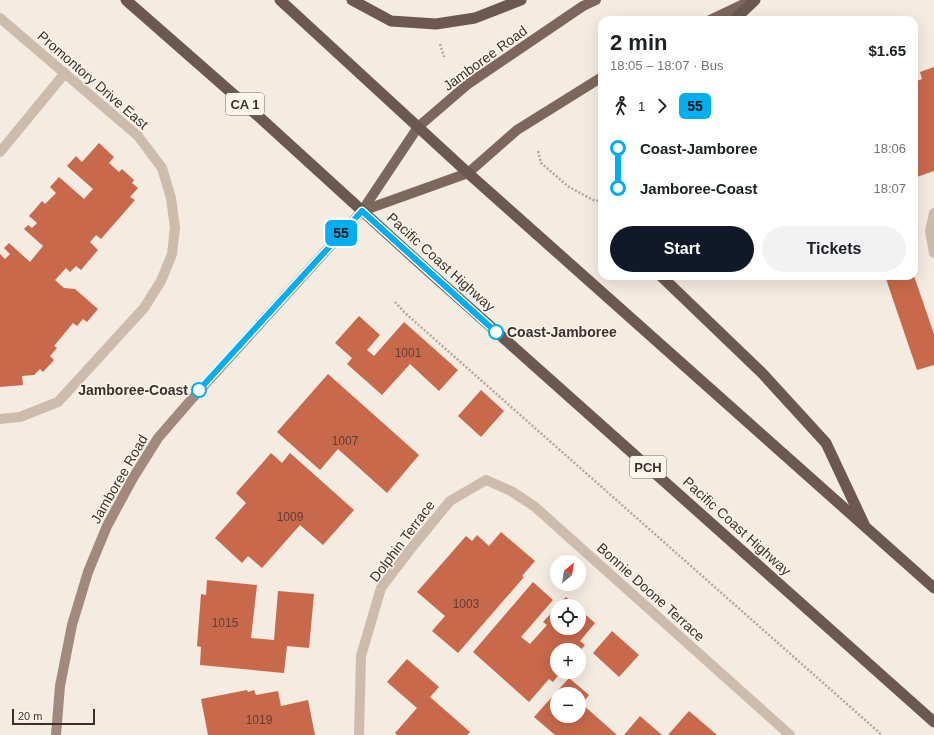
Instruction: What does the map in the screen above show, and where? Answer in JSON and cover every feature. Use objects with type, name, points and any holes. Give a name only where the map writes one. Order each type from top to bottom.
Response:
[{"type":"highway","name":"Pacific Coast Highway","points":[[126,0],[257,115],[362,211],[934,722]]},
{"type":"highway","points":[[280,0],[468,173],[934,588]]},
{"type":"highway","points":[[352,0],[391,21],[436,24],[475,18],[521,0]]},
{"type":"highway","points":[[738,16],[755,0]]},
{"type":"highway","points":[[665,280],[762,373],[826,443],[866,528]]},
{"type":"main road","name":"Jamboree Road","points":[[56,735],[60,686],[74,618],[88,572],[104,532],[133,478],[158,438],[362,211],[418,127],[468,84],[584,6],[596,0]]},
{"type":"main road","points":[[718,16],[752,0]]},
{"type":"main road","name":"Jamboree Road","points":[[362,211],[468,173],[517,130],[598,79]]},
{"type":"street","name":"Promontory Drive East","points":[[0,18],[138,136],[162,168],[172,198],[175,228],[172,254],[161,281],[144,308],[58,402],[20,417],[0,418]]},
{"type":"street","points":[[0,152],[65,73]]},
{"type":"street","points":[[934,213],[930,231],[934,253]]},
{"type":"street","name":"Dolphin Terrace","points":[[359,735],[361,656],[381,588],[450,501],[486,480]]},
{"type":"street","name":"Bonnie Doone Terrace","points":[[486,480],[511,491],[534,506],[790,735]]},
{"type":"path","points":[[438,37],[444,57]]},
{"type":"path","points":[[538,151],[540,163],[569,187],[595,201],[598,201]]},
{"type":"path","points":[[395,302],[417,324],[882,735]]},
{"type":"building","points":[[934,67],[934,171],[918,177],[918,80],[922,79],[920,72]]},
{"type":"building","points":[[99,143],[114,157],[109,163],[119,172],[122,169],[134,180],[132,183],[138,188],[130,197],[135,200],[101,239],[96,235],[90,242],[98,250],[81,270],[76,266],[70,272],[66,268],[55,280],[64,288],[75,289],[98,309],[87,322],[83,319],[77,326],[73,323],[54,346],[57,348],[50,356],[54,360],[43,372],[40,369],[34,375],[22,376],[23,385],[0,387],[0,254],[5,259],[10,254],[4,248],[9,243],[30,262],[43,246],[24,229],[28,225],[32,228],[37,223],[29,216],[42,201],[45,204],[56,193],[50,187],[59,177],[84,199],[93,189],[67,166],[76,156],[82,162]]},
{"type":"building","points":[[886,280],[915,280],[934,334],[934,365],[917,370]]},
{"type":"building","points":[[359,316],[380,335],[367,350],[374,356],[404,322],[458,370],[439,391],[410,364],[382,395],[347,364],[352,358],[335,343]]},
{"type":"building","points":[[328,374],[419,455],[387,493],[338,449],[320,470],[277,432]]},
{"type":"building","points":[[481,390],[504,411],[481,437],[458,416]]},
{"type":"building","points":[[271,453],[282,463],[290,453],[354,510],[323,545],[300,525],[262,568],[248,556],[242,563],[215,538],[246,503],[236,493]]},
{"type":"building","points":[[501,532],[535,561],[522,576],[524,577],[458,653],[432,631],[445,616],[417,592],[466,536],[472,541],[477,535],[489,546]]},
{"type":"building","points":[[207,580],[257,585],[251,638],[274,640],[278,591],[314,594],[309,648],[287,646],[284,673],[200,665],[201,647],[197,646],[201,594],[206,595]]},
{"type":"building","points":[[533,582],[552,599],[550,599],[550,603],[521,637],[530,644],[547,625],[543,622],[550,614],[550,635],[585,635],[580,641],[582,643],[550,643],[550,679],[555,679],[553,682],[549,679],[529,702],[473,652]]},
{"type":"building","points":[[586,615],[595,623],[586,634]]},
{"type":"building","points":[[612,631],[639,655],[619,677],[593,653]]},
{"type":"building","points":[[407,659],[439,687],[430,697],[470,732],[467,735],[397,735],[395,733],[417,708],[387,682]]},
{"type":"building","points":[[568,679],[580,687],[561,687]]},
{"type":"building","points":[[247,690],[248,692],[254,690],[256,695],[278,691],[281,706],[308,700],[315,735],[208,735],[201,699]]},
{"type":"building","points":[[550,699],[550,723],[586,723],[586,708],[617,735],[555,735],[534,717]]},
{"type":"building","points":[[689,711],[717,735],[668,735]]},
{"type":"building","points":[[640,716],[662,735],[624,735]]},
{"type":"bus line","name":"55","points":[[199,390],[362,211],[496,332]]},
{"type":"place","name":"Coast-Jamboree","points":[[496,332]]},
{"type":"place","name":"Jamboree-Coast","points":[[199,390]]}]
